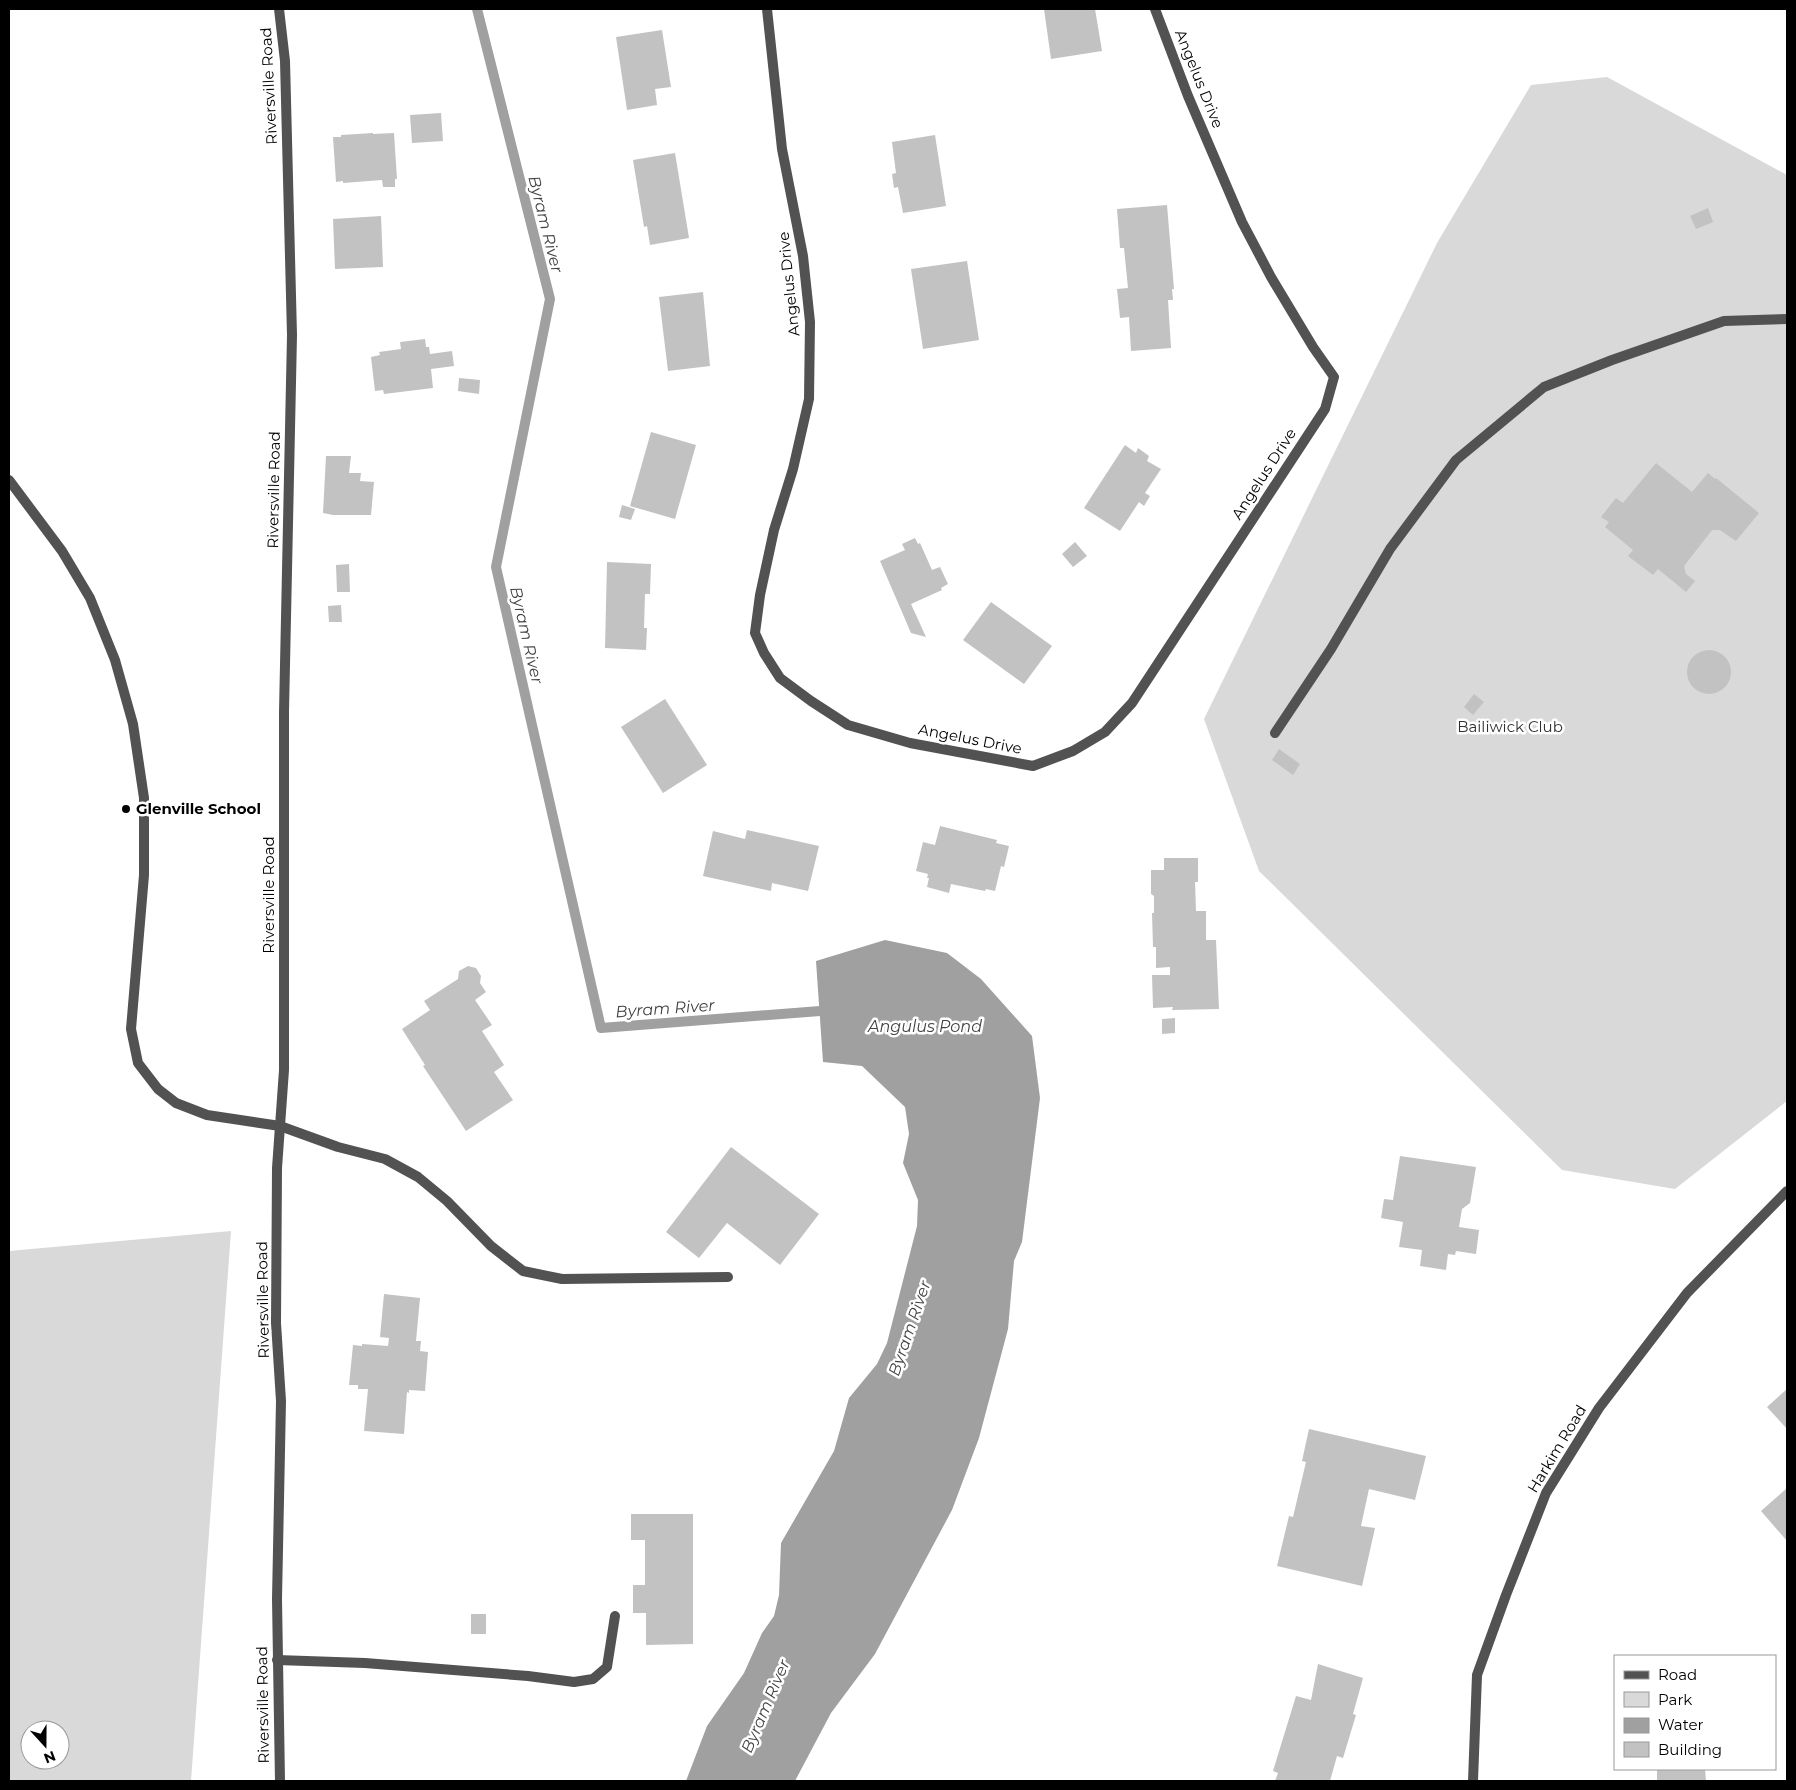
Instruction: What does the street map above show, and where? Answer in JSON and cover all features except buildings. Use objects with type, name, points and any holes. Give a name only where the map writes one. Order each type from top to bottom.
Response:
[{"type":"street","name":"Riversville Road","points":[[279,9],[285,61],[292,334],[284,712],[284,1070],[276,1197],[276,1323],[281,1401],[277,1660],[280,1781]]},
{"type":"street","name":"Angelus Drive","points":[[767,9],[782,149],[803,256],[810,322],[810,399],[793,469],[774,530],[760,594],[755,633],[764,653],[780,678],[848,725],[910,743],[1033,766],[1073,751],[1105,732],[1132,703],[1325,409],[1334,377],[1313,347],[1271,278],[1242,222],[1188,96],[1155,9]]},
{"type":"street","points":[[1275,733],[1331,649],[1390,549],[1456,460],[1544,387],[1612,360],[1724,321],[1787,319]]},
{"type":"street","points":[[9,480],[62,551],[90,598],[115,660],[133,724],[144,798],[144,875],[131,1029],[138,1064],[158,1089],[176,1103],[207,1115],[280,1126],[338,1147],[385,1159],[418,1177],[447,1201],[491,1246],[523,1271],[562,1279],[728,1277]]},
{"type":"street","name":"Harkim Road","points":[[1474,1781],[1477,1675],[1546,1493],[1599,1408],[1687,1293],[1787,1191]]},
{"type":"street","points":[[277,1660],[365,1663],[528,1676],[574,1682],[593,1679],[607,1667],[614,1616]]},
{"type":"green space","name":"Bailiwick Club","points":[[1607,77],[1787,175],[1787,1101],[1675,1189],[1562,1170],[1259,871],[1204,719],[1437,243],[1531,85]]},
{"type":"green space","points":[[231,1231],[191,1781],[9,1781],[9,1251]]},
{"type":"water","name":"Angulus Pond","points":[[885,940],[947,953],[981,979],[1032,1036],[1040,1098],[1022,1242],[1014,1261],[1008,1329],[979,1438],[952,1510],[875,1654],[831,1713],[795,1781],[686,1781],[707,1726],[744,1673],[762,1633],[774,1616],[779,1595],[781,1543],[834,1451],[849,1398],[877,1364],[887,1343],[917,1226],[918,1200],[903,1163],[909,1134],[905,1107],[862,1066],[823,1062],[816,961]]},
{"type":"waterway","name":"Byram River","points":[[477,9],[550,299],[496,567],[601,1028],[833,1010]]},
{"type":"place","name":"Glenville School","points":[[126,809]]}]
